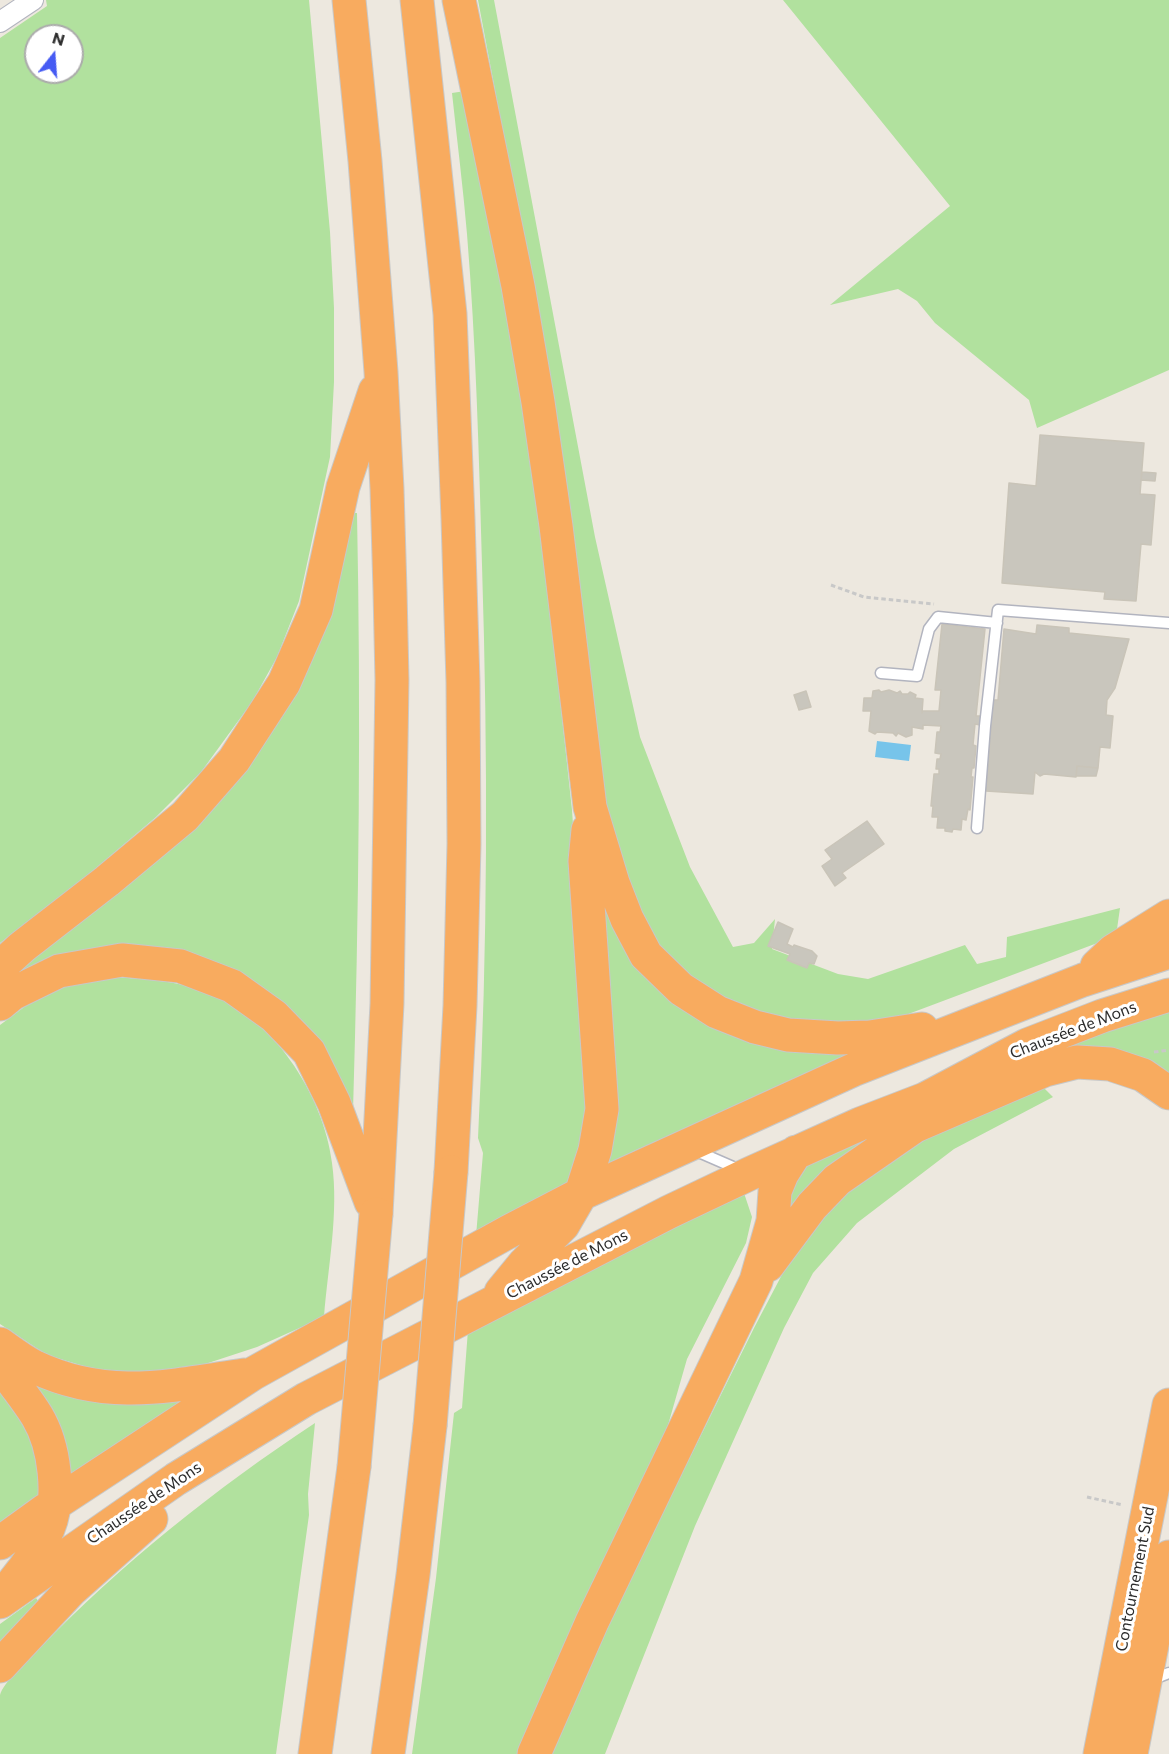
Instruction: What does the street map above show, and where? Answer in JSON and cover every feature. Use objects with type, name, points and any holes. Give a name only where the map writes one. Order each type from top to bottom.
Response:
[{"type":"highway","points":[[315,1754],[354,1467],[376,1214],[387,1004],[392,691],[387,489],[381,372],[365,161],[349,0]]},
{"type":"highway","points":[[388,1754],[413,1575],[429,1426],[451,1172],[460,1006],[464,844],[463,682],[450,314],[417,0]]},
{"type":"highway","points":[[459,0],[513,263],[538,402],[556,526],[590,807],[616,892],[627,919],[646,955],[681,989],[717,1012],[755,1027],[788,1035],[838,1038],[870,1037],[919,1029],[944,1034]]},
{"type":"highway","points":[[0,967],[22,947],[107,882],[185,816],[234,760],[284,683],[316,610],[343,487],[381,372]]},
{"type":"highway","points":[[493,1302],[524,1264],[563,1225],[581,1194],[595,1150],[602,1109],[585,861],[590,807]]},
{"type":"highway","points":[[1083,980],[1113,951],[1169,916]]},
{"type":"highway","points":[[0,1543],[54,1503],[254,1373],[581,1194],[854,1070],[1083,980],[1169,952]]},
{"type":"highway","points":[[0,1004],[12,994],[59,971],[122,960],[180,966],[232,986],[274,1017],[309,1052],[334,1103],[376,1214]]},
{"type":"highway","name":"Chaussée de Mons","points":[[0,1600],[176,1479],[233,1443],[306,1399],[493,1302],[749,1174],[796,1152],[925,1099],[1027,1045],[1102,1016],[1169,995]]},
{"type":"highway","points":[[756,1281],[812,1206],[837,1180],[915,1126],[1046,1070],[1077,1062],[1110,1064],[1143,1075],[1169,1093]]},
{"type":"highway","points":[[534,1754],[592,1622],[756,1281],[773,1221],[775,1191],[782,1173],[796,1152]]},
{"type":"highway","points":[[0,1344],[35,1367],[91,1386],[146,1389],[254,1373]]},
{"type":"highway","points":[[0,1363],[38,1417],[47,1437],[53,1464],[54,1503],[48,1528],[37,1550],[0,1600]]},
{"type":"highway","name":"Contournement Sud","points":[[1100,1754],[1169,1405]]},
{"type":"highway","points":[[0,1666],[70,1591],[201,1477],[233,1443]]},
{"type":"highway","name":"Contournement Sud","points":[[1131,1754],[1157,1677],[1169,1557]]},
{"type":"street","points":[[0,22],[33,0]]},
{"type":"lane","points":[[977,828],[998,610],[1169,623]]},
{"type":"lane","points":[[881,673],[917,676],[929,629],[938,617],[997,622]]},
{"type":"lane","points":[[685,1146],[749,1174]]},
{"type":"path","points":[[831,585],[864,597],[942,604]]},
{"type":"path","points":[[1087,1497],[1148,1510]]},
{"type":"green space","points":[[46,0],[309,0],[330,232],[334,308],[334,382],[330,457],[299,601],[277,657],[252,702],[201,772],[156,817],[89,874],[0,943],[0,38],[47,6]]},
{"type":"green space","points":[[478,0],[494,0],[595,537],[640,737],[690,867],[733,947],[754,943],[775,919],[772,949],[838,974],[868,979],[965,945],[977,964],[1006,957],[1007,937],[1120,908],[1116,936],[895,1019],[848,1024],[795,1021],[738,1007],[697,985],[659,949],[643,921],[606,821],[531,281]]},
{"type":"green space","points":[[783,0],[1169,0],[1169,370],[1037,428],[1029,400],[935,323],[917,301],[898,289],[830,305],[950,206]]},
{"type":"green space","points":[[465,91],[496,241],[542,532],[572,810],[593,1116],[576,1185],[476,1236],[483,1153],[478,1138],[484,995],[486,780],[475,358],[467,234],[452,93]]},
{"type":"green space","points":[[347,513],[357,513],[359,663],[357,962],[353,1112],[222,970],[27,974],[0,978],[220,791]]},
{"type":"green space","points":[[610,911],[645,971],[844,1051],[847,1057],[634,1151],[606,1166],[598,913]]},
{"type":"green space","points":[[111,977],[181,984],[205,991],[229,1002],[252,1018],[272,1038],[306,1085],[327,1137],[334,1182],[334,1220],[324,1317],[257,1347],[196,1367],[152,1374],[100,1371],[47,1355],[0,1324],[0,1025],[31,1002],[65,986]]},
{"type":"green space","points":[[1169,1006],[1169,1085],[1039,1065],[786,1229],[780,1196],[807,1158],[976,1083]]},
{"type":"green space","points":[[1038,1082],[1053,1097],[954,1149],[857,1223],[813,1273],[784,1328],[695,1526],[605,1754],[547,1754],[610,1619],[797,1246],[845,1192],[907,1147]]},
{"type":"green space","points":[[743,1190],[752,1217],[746,1243],[687,1359],[664,1439],[524,1754],[412,1754],[436,1578],[454,1413],[462,1408],[468,1330]]},
{"type":"green space","points":[[0,1374],[37,1428],[47,1492],[0,1527]]},
{"type":"green space","points":[[38,1385],[184,1399],[68,1477],[35,1391]]},
{"type":"green space","points":[[315,1423],[308,1494],[309,1515],[276,1754],[0,1754],[0,1695],[16,1672],[102,1588],[170,1529],[241,1474]]},
{"type":"green space","points":[[36,1598],[41,1605],[0,1652],[0,1624]]},
{"type":"water","points":[[877,741],[911,745],[909,761],[875,757]]},
{"type":"building","points":[[1040,435],[1144,443],[1140,494],[1155,495],[1151,545],[1141,544],[1136,601],[1104,599],[1105,592],[1002,583],[1009,483],[1036,486]]},
{"type":"building","points":[[1142,472],[1156,473],[1155,481],[1141,480]]},
{"type":"building","points":[[942,624],[985,629],[976,716],[992,716],[994,700],[998,700],[1004,629],[1036,634],[1037,625],[1069,628],[1069,633],[1129,639],[1115,688],[1107,700],[1106,715],[1113,716],[1110,748],[1100,747],[1098,768],[1077,766],[1076,777],[1044,774],[1040,776],[1035,772],[1033,794],[986,791],[991,727],[975,724],[973,745],[976,746],[971,777],[973,777],[970,810],[968,809],[966,820],[962,819],[961,830],[953,829],[952,832],[945,831],[945,828],[937,828],[938,817],[932,817],[933,806],[931,806],[934,774],[939,774],[939,769],[936,769],[937,759],[940,759],[941,754],[935,753],[937,732],[940,732],[941,726],[923,725],[923,729],[912,727],[912,735],[906,737],[898,733],[896,736],[893,733],[877,732],[875,734],[869,731],[871,711],[863,711],[864,698],[872,698],[873,691],[889,690],[897,693],[900,691],[902,694],[910,692],[916,695],[915,698],[923,699],[922,713],[923,711],[939,711],[941,690],[935,690]]},
{"type":"building","points":[[806,691],[811,707],[799,710],[794,695]]},
{"type":"building","points":[[1077,766],[1098,768],[1096,776],[1076,776]]},
{"type":"building","points":[[867,821],[884,844],[842,873],[846,878],[835,886],[822,866],[832,859],[825,850]]},
{"type":"building","points":[[778,922],[793,929],[787,944],[812,951],[817,956],[814,964],[809,963],[807,968],[787,960],[790,954],[768,946]]}]
